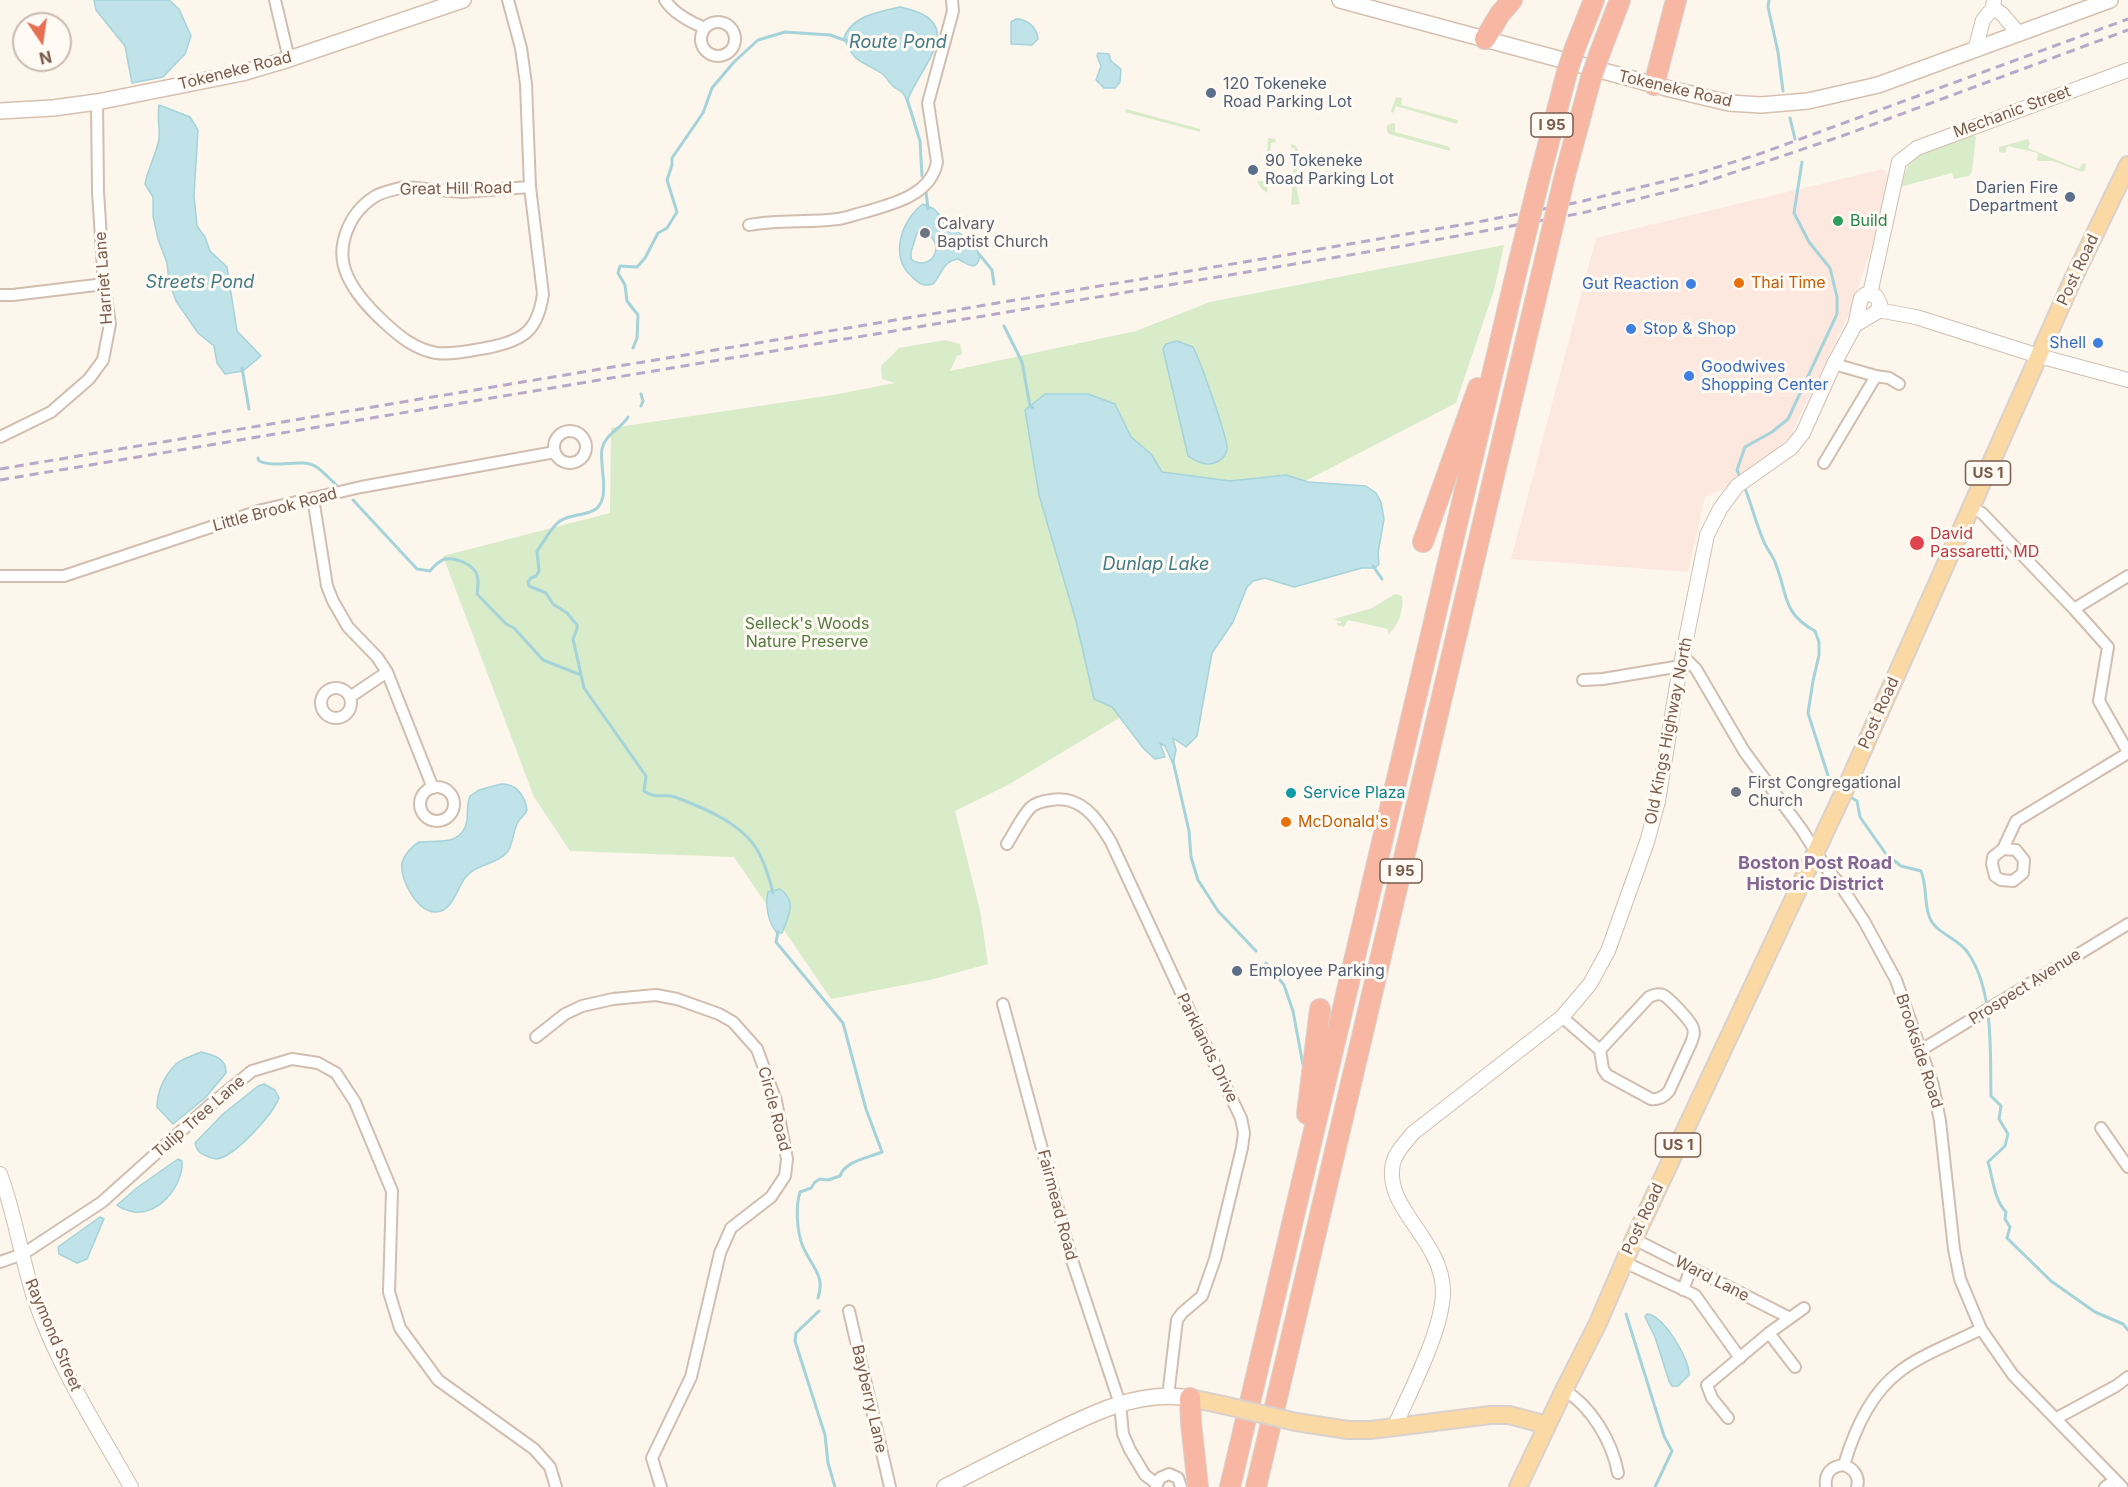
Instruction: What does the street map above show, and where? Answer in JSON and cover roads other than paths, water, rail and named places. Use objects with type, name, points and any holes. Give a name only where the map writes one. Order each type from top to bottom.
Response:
[{"type":"highway","points":[[1485,39],[1500,14],[1512,0]]},
{"type":"highway","name":"I 95","points":[[1230,1487],[1539,180],[1575,48],[1594,0]]},
{"type":"highway","name":"I 95","points":[[1256,1487],[1565,175],[1591,78],[1620,0]]},
{"type":"highway","points":[[1654,85],[1676,0]]},
{"type":"highway","points":[[1423,542],[1464,430],[1518,266]]},
{"type":"highway","points":[[1272,1310],[1309,1098],[1320,1009]]},
{"type":"highway","points":[[1190,1398],[1198,1487]]},
{"type":"main road","name":"Tokeneke Road","points":[[0,111],[53,108],[97,102],[242,73],[463,0]]},
{"type":"main road","name":"Tokeneke Road","points":[[1340,0],[1364,3],[1654,85],[1729,102],[1761,105],[1792,104],[1878,85],[2110,0]]},
{"type":"main road","name":"Post Road","points":[[1518,1487],[1598,1323],[1634,1239],[1849,781],[2039,356],[2122,194],[2128,165]]},
{"type":"main road","points":[[945,1487],[1072,1423],[1120,1404],[1152,1397],[1190,1398],[1296,1422],[1348,1430],[1394,1428],[1490,1415],[1509,1415],[1547,1425]]},
{"type":"street","points":[[275,0],[289,59]]},
{"type":"street","name":"Great Hill Road","points":[[507,0],[521,48],[526,84],[530,187],[543,294],[536,322],[528,332],[516,340],[494,346],[437,353],[423,349],[400,337],[376,315],[348,278],[343,254],[347,229],[355,216],[375,196],[404,187],[462,192],[530,187]]},
{"type":"street","points":[[665,0],[670,7],[692,23],[705,28]]},
{"type":"street","points":[[749,225],[768,221],[838,219],[901,200],[918,191],[928,182],[936,171],[937,162],[928,103],[953,11],[952,0]]},
{"type":"street","points":[[1975,50],[1983,20],[1994,4],[2019,34]]},
{"type":"street","name":"Mechanic Street","points":[[1870,311],[1880,304],[1878,298],[1870,294],[1899,162],[1917,148],[2128,70]]},
{"type":"street","name":"Harriet Lane","points":[[0,437],[51,411],[89,379],[104,360],[110,324],[104,284],[98,192],[97,102]]},
{"type":"street","points":[[0,295],[104,284]]},
{"type":"street","points":[[1870,311],[1916,317],[2039,356],[2128,380]]},
{"type":"street","name":"Old Kings Highway North","points":[[1394,1428],[1437,1328],[1442,1309],[1443,1289],[1440,1270],[1432,1250],[1398,1201],[1393,1178],[1393,1163],[1399,1149],[1413,1133],[1562,1017],[1590,984],[1608,951],[1647,842],[1658,801],[1707,535],[1720,509],[1737,486],[1791,448],[1803,433],[1834,363],[1855,326],[1870,311]]},
{"type":"street","points":[[1834,363],[1889,378],[1899,384]]},
{"type":"street","points":[[1824,463],[1876,376]]},
{"type":"street","name":"Little Brook Road","points":[[0,576],[64,576],[262,510],[361,487],[555,452]]},
{"type":"street","points":[[313,498],[327,586],[333,601],[348,627],[377,657],[387,672],[433,788]]},
{"type":"street","points":[[1972,508],[1982,513],[2108,647],[2099,701],[2128,753],[2016,821],[2003,849]]},
{"type":"street","points":[[2074,609],[2128,576]]},
{"type":"street","points":[[1583,680],[1603,679],[1682,661]]},
{"type":"street","name":"Brookside Road","points":[[1682,661],[1696,669],[1744,752],[1864,921],[1896,980],[1933,1085],[1940,1118],[1954,1249],[1960,1279],[1981,1329],[2013,1375],[2119,1484]]},
{"type":"street","points":[[350,697],[387,672]]},
{"type":"street","name":"Parklands Drive","points":[[1007,844],[1030,807],[1042,801],[1071,800],[1087,808],[1111,842],[1241,1118],[1244,1133],[1242,1148],[1215,1258],[1202,1296],[1177,1320],[1168,1396]]},
{"type":"street","name":"Prospect Avenue","points":[[1921,1050],[2128,924]]},
{"type":"street","points":[[1562,1017],[1600,1050],[1603,1069],[1607,1076],[1651,1099],[1666,1095],[1669,1091],[1692,1043],[1693,1028],[1689,1020],[1664,995],[1657,994],[1649,997],[1600,1050]]},
{"type":"street","name":"Circle Road","points":[[536,1037],[565,1014],[582,1006],[613,999],[645,996],[677,999],[733,1022],[757,1049],[776,1101],[788,1159],[785,1176],[771,1197],[731,1228],[720,1253],[691,1377],[652,1458],[661,1487]]},
{"type":"street","name":"Fairmead Road","points":[[1003,1004],[1071,1257],[1120,1404],[1121,1427],[1126,1442],[1145,1475],[1157,1485]]},
{"type":"street","name":"Tulip Tree Lane","points":[[0,1262],[23,1254],[102,1202],[209,1106],[252,1071],[292,1059],[318,1063],[336,1073],[355,1102],[392,1191],[389,1292],[400,1328],[438,1380],[534,1449],[550,1467],[556,1487]]},
{"type":"street","points":[[2101,1128],[2128,1167]]},
{"type":"street","name":"Raymond Street","points":[[0,1174],[11,1206],[36,1303],[80,1399],[131,1487]]},
{"type":"street","name":"Ward Lane","points":[[1634,1239],[1790,1318]]},
{"type":"street","points":[[1624,1262],[1695,1295],[1740,1358]]},
{"type":"street","points":[[1683,1290],[1692,1268]]},
{"type":"street","points":[[1728,1418],[1712,1398],[1707,1385],[1804,1308]]},
{"type":"street","name":"Bayberry Lane","points":[[849,1311],[890,1487]]},
{"type":"street","points":[[1844,1465],[1863,1416],[1888,1382],[1900,1371],[1919,1360],[1981,1329]]},
{"type":"street","points":[[1769,1334],[1795,1367]]},
{"type":"street","points":[[2056,1418],[2116,1386],[2128,1377]]},
{"type":"street","points":[[1564,1390],[1578,1398],[1599,1428],[1612,1450],[1618,1473]]},
{"type":"street","points":[[1826,1487],[1827,1473],[1832,1468],[1844,1465],[1855,1471],[1857,1487]]},
{"type":"street","points":[[1157,1485],[1162,1476],[1169,1474],[1178,1478],[1181,1487]]},
{"type":"street","points":[[2105,1487],[2119,1484]]},
{"type":"water","points":[[94,0],[169,0],[179,9],[191,36],[185,54],[163,77],[132,83],[125,46],[96,10]]},
{"type":"water","name":"Route Pond","points":[[900,7],[921,13],[933,22],[937,33],[936,45],[907,101],[902,92],[883,75],[855,57],[844,38],[853,24],[867,16]]},
{"type":"water","points":[[1016,19],[1028,22],[1034,27],[1038,39],[1032,45],[1011,44],[1011,22]]},
{"type":"water","points":[[1098,53],[1109,54],[1111,61],[1121,69],[1120,82],[1115,88],[1104,88],[1096,80],[1101,66]]},
{"type":"water","name":"Streets Pond","points":[[159,105],[190,117],[198,130],[194,196],[197,226],[205,237],[210,251],[227,267],[237,331],[261,356],[243,371],[225,374],[217,363],[214,346],[198,333],[176,301],[169,282],[167,263],[153,216],[153,197],[145,184],[159,139]]},
{"type":"water","points":[[923,204],[934,209],[949,225],[974,244],[980,256],[976,264],[971,266],[958,259],[953,260],[930,285],[922,284],[912,277],[905,269],[900,249],[904,229],[915,211]],"holes":[[[923,230],[931,236],[935,243],[934,256],[924,263],[911,259],[917,233]]]},
{"type":"water","points":[[1177,341],[1193,347],[1219,417],[1227,450],[1219,461],[1214,463],[1204,463],[1188,456],[1163,349],[1166,344]]},
{"type":"water","name":"Dunlap Lake","points":[[1045,394],[1088,394],[1115,404],[1131,437],[1151,454],[1162,472],[1230,481],[1286,475],[1308,482],[1366,486],[1376,493],[1381,502],[1384,519],[1378,553],[1379,564],[1375,568],[1362,568],[1294,587],[1265,578],[1253,581],[1247,587],[1233,622],[1212,653],[1197,736],[1186,747],[1173,738],[1176,750],[1173,764],[1165,746],[1160,743],[1165,757],[1155,759],[1144,749],[1112,707],[1094,699],[1076,621],[1039,495],[1025,410]]},
{"type":"water","points":[[506,784],[519,791],[527,810],[518,822],[508,851],[499,859],[470,873],[447,908],[436,912],[429,911],[417,901],[407,886],[402,870],[406,854],[419,842],[448,840],[460,835],[467,820],[470,796],[479,790]]},
{"type":"water","points":[[780,889],[789,899],[790,909],[782,933],[777,933],[769,919],[767,897],[768,892]]},
{"type":"water","points":[[201,1052],[222,1061],[226,1073],[205,1098],[173,1124],[157,1107],[162,1084],[178,1062]]},
{"type":"water","points":[[264,1084],[275,1090],[279,1098],[252,1134],[224,1157],[214,1159],[202,1154],[196,1148],[195,1143],[223,1114],[258,1086]]},
{"type":"water","points":[[178,1159],[182,1161],[178,1180],[173,1190],[158,1205],[140,1212],[130,1211],[117,1205],[138,1187]]},
{"type":"water","points":[[100,1217],[104,1219],[87,1259],[77,1263],[59,1254],[58,1247]]},
{"type":"water","points":[[1647,1314],[1653,1316],[1668,1330],[1685,1359],[1689,1375],[1678,1386],[1672,1386],[1669,1381],[1655,1337],[1645,1317]]},
{"type":"waterway","points":[[1769,0],[1768,7],[1778,52],[1783,91]]},
{"type":"waterway","points":[[633,348],[637,338],[638,315],[627,301],[625,285],[618,273],[620,266],[637,267],[645,258],[658,233],[667,228],[677,212],[667,180],[672,158],[703,113],[712,88],[734,62],[758,40],[785,32],[830,35],[847,41]]},
{"type":"waterway","points":[[907,99],[920,141],[922,176]]},
{"type":"waterway","points":[[1790,118],[1795,139]]},
{"type":"waterway","points":[[1740,477],[1737,470],[1745,447],[1772,432],[1788,419],[1837,314],[1837,297],[1830,268],[1809,242],[1794,213],[1802,162]]},
{"type":"waterway","points":[[926,192],[928,209]]},
{"type":"waterway","points":[[979,254],[992,270],[994,284]]},
{"type":"waterway","points":[[1004,326],[1022,362],[1030,406],[1033,408]]},
{"type":"waterway","points":[[242,368],[249,409]]},
{"type":"waterway","points":[[641,394],[643,401],[641,406]]},
{"type":"waterway","points":[[628,417],[606,439],[602,449],[604,489],[600,504],[596,509],[564,519],[554,527],[537,551],[539,571],[528,582],[529,586],[546,593],[553,604],[567,613],[577,625],[573,639],[584,688],[646,776],[644,791],[656,796],[675,797],[733,825],[744,834],[759,853],[773,893]]},
{"type":"waterway","points":[[258,458],[259,461],[273,464],[303,463],[315,466],[337,486]]},
{"type":"waterway","points":[[1744,486],[1766,547],[1775,562],[1791,610],[1804,624],[1815,631],[1819,642],[1819,655],[1808,713],[1831,785],[1839,790]]},
{"type":"waterway","points":[[353,500],[417,569],[430,571],[445,559],[454,559],[468,565],[477,575],[477,594],[506,624],[514,628],[543,660],[581,675]]},
{"type":"waterway","points":[[1373,566],[1382,579]]},
{"type":"waterway","points":[[1173,761],[1189,831],[1191,857],[1198,880],[1218,911],[1256,951]]},
{"type":"waterway","points":[[1847,795],[1857,801],[1860,817],[1886,854],[1901,866],[1921,871],[1927,910],[1932,922],[1964,948],[1976,968],[1982,985],[1989,1022],[1991,1096],[2001,1106],[1999,1119],[2008,1134],[2005,1146],[1988,1162],[1996,1195],[2006,1212],[2005,1219],[2010,1227],[2007,1238],[2051,1281],[2095,1312],[2123,1324],[2128,1330]]},
{"type":"waterway","points":[[778,932],[776,942],[843,1023],[866,1109],[882,1152],[852,1163],[840,1176],[828,1180],[820,1179],[811,1188],[800,1192],[799,1230],[802,1245],[819,1279],[818,1298]]},
{"type":"waterway","points":[[1266,963],[1284,985],[1293,1011],[1303,1065]]},
{"type":"waterway","points":[[819,1311],[796,1333],[795,1341],[825,1435],[828,1463],[835,1487]]},
{"type":"waterway","points":[[1626,1314],[1664,1436],[1672,1451],[1655,1487]]},
{"type":"railway","points":[[0,469],[1268,258],[1579,202],[1699,173],[1762,153],[2128,19]]},
{"type":"railway","points":[[0,480],[1397,247],[1582,213],[1702,183],[1842,136],[2128,30]]},
{"type":"place","name":"120 Tokeneke Road Parking Lot","points":[[1211,93]]},
{"type":"place","name":"90 Tokeneke Road Parking Lot","points":[[1253,170]]},
{"type":"place","name":"Darien Fire Department","points":[[2070,197]]},
{"type":"place","name":"Build","points":[[1838,221]]},
{"type":"place","name":"Calvary Baptist Church","points":[[925,233]]},
{"type":"place","name":"Thai Time","points":[[1739,283]]},
{"type":"place","name":"Gut Reaction","points":[[1691,284]]},
{"type":"place","name":"Stop & Shop","points":[[1631,329]]},
{"type":"place","name":"Shell","points":[[2098,343]]},
{"type":"place","name":"Goodwives Shopping Center","points":[[1689,376]]},
{"type":"place","name":"David Passaretti, MD","points":[[1917,543]]},
{"type":"place","name":"First Congregational Church","points":[[1736,792]]},
{"type":"place","name":"Service Plaza","points":[[1291,793]]},
{"type":"place","name":"McDonald's","points":[[1286,822]]},
{"type":"place","name":"Employee Parking","points":[[1237,971]]},
{"type":"district","name":"Boston Post Road Historic District","points":[[1815,874]]},
{"type":"park label","name":"Selleck's Woods Nature Preserve","points":[[807,633]]}]
